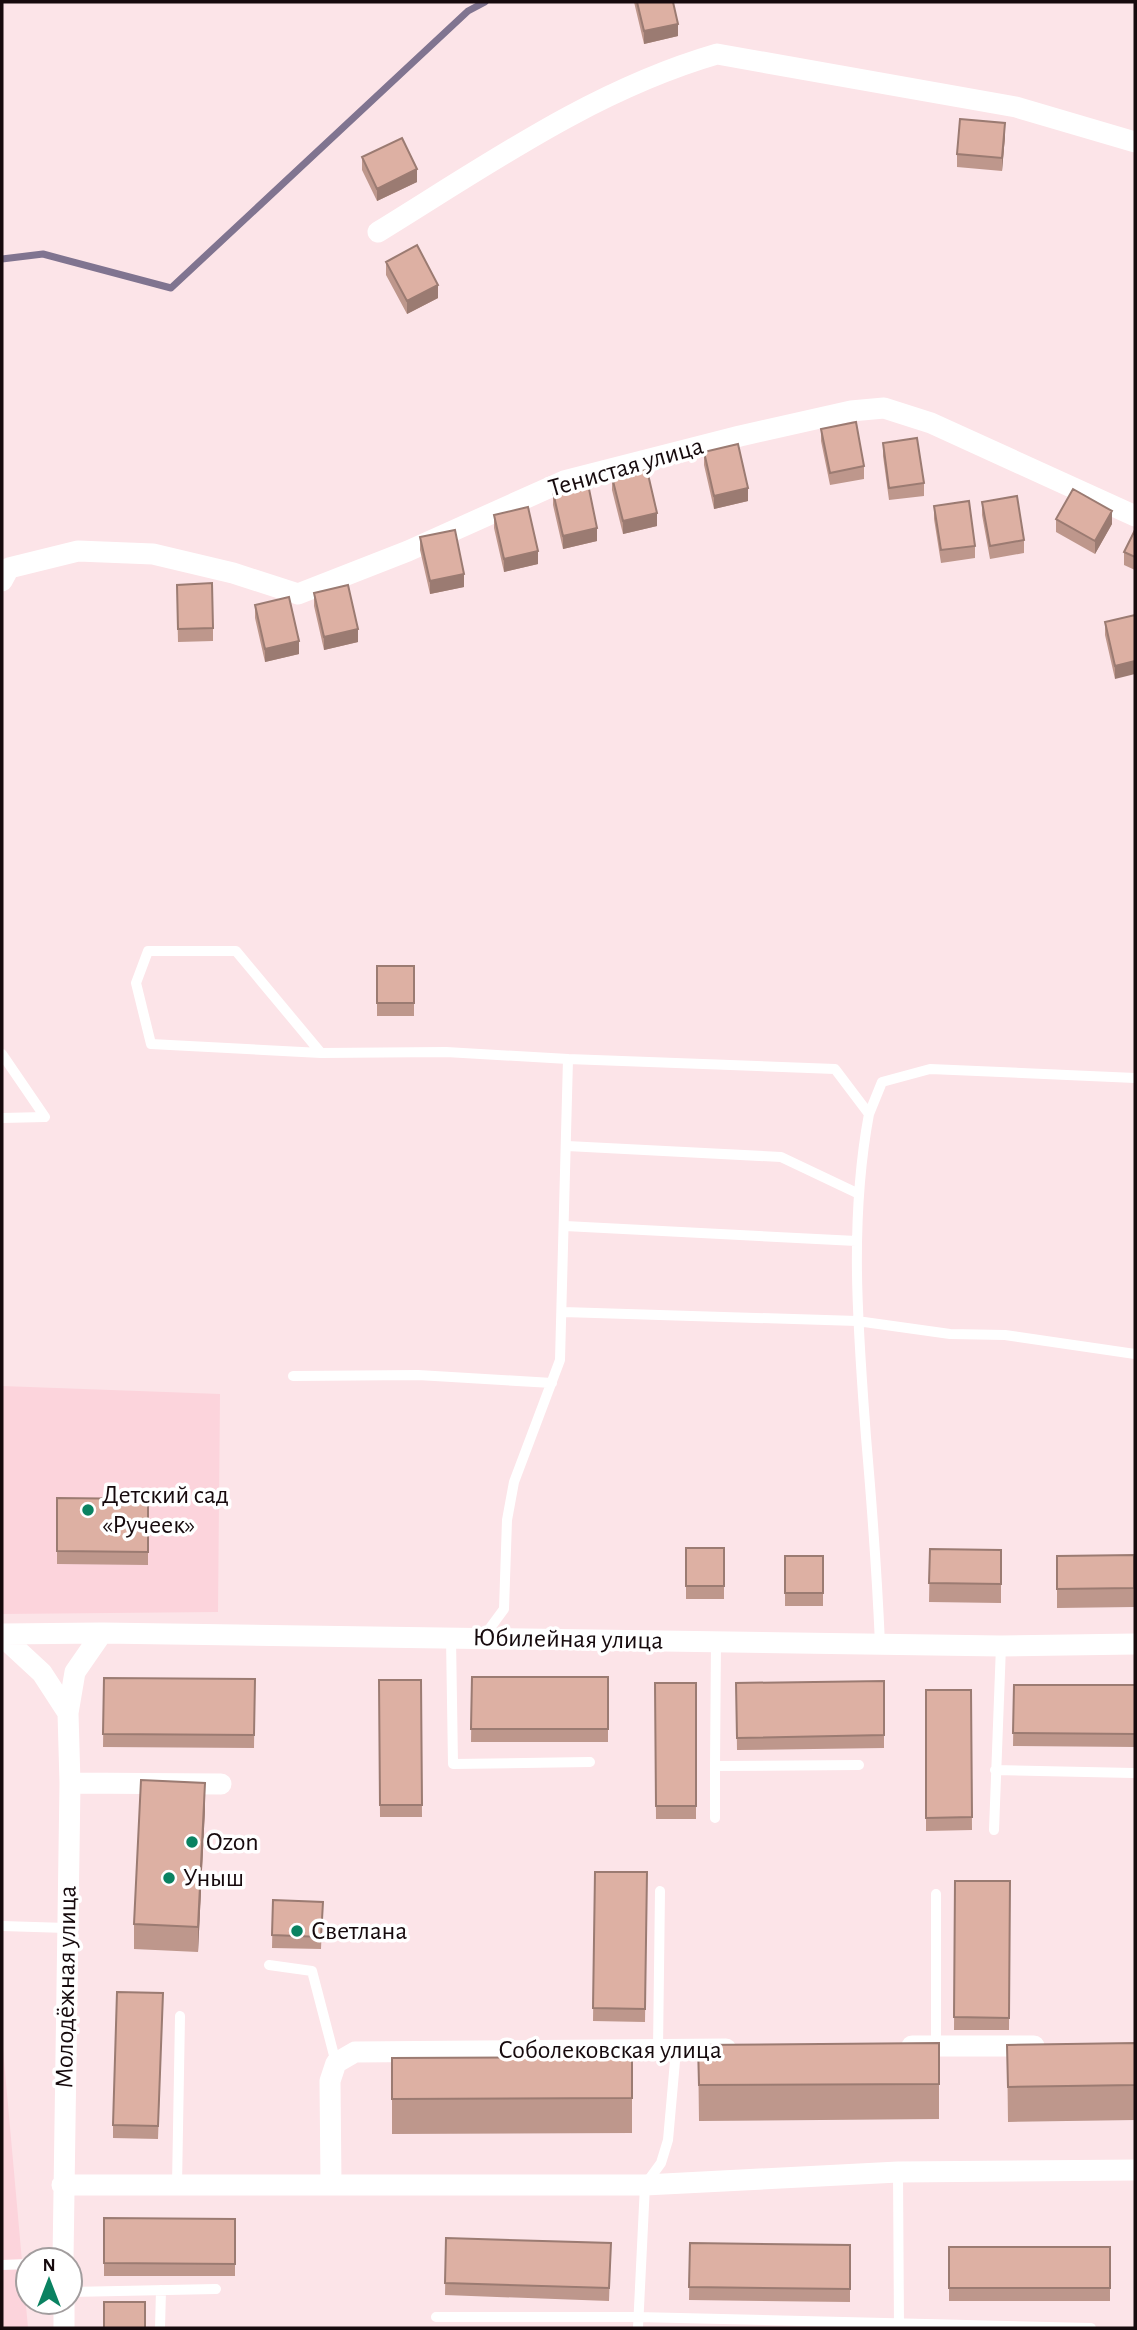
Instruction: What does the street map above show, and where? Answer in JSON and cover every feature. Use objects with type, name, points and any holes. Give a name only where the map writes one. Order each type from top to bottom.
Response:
[{"type":"street","points":[[377,232],[566,116],[681,65],[718,54],[1016,107],[1135,142]]},
{"type":"street","name":"Тенистая улица","points":[[2,581],[9,568],[78,551],[153,554],[233,573],[298,594],[408,551],[564,481],[740,436],[851,411],[884,408],[931,424],[1135,516]]},
{"type":"street","name":"Юбилейная улица","points":[[2,1635],[102,1633],[1001,1646],[1135,1644]]},
{"type":"street","name":"Молодёжная улица","points":[[63,2246],[70,1783],[68,1713],[75,1672],[102,1633]]},
{"type":"street","points":[[2,1635],[41,1673],[68,1713]]},
{"type":"street","points":[[70,1783],[221,1784]]},
{"type":"street","points":[[895,2047],[1056,2045]]},
{"type":"street","name":"Соболековская улица","points":[[336,2063],[355,2052],[744,2049]]},
{"type":"street","points":[[331,2185],[330,2081],[336,2063]]},
{"type":"street","points":[[62,2185],[645,2185],[898,2172],[1135,2170]]},
{"type":"lane","points":[[321,1053],[236,951],[148,951],[136,983],[151,1044],[321,1053],[446,1052],[835,1069],[869,1114]]},
{"type":"lane","points":[[2,1054],[45,1117],[2,1118]]},
{"type":"lane","points":[[482,1639],[504,1609],[507,1520],[514,1482],[560,1360],[568,1059]]},
{"type":"lane","points":[[880,1644],[857,1321],[856,1241],[861,1156],[869,1114],[882,1082],[930,1069],[1135,1078]]},
{"type":"lane","points":[[567,1146],[781,1157],[859,1194]]},
{"type":"lane","points":[[565,1226],[856,1241]]},
{"type":"lane","points":[[563,1312],[857,1321],[950,1334],[1005,1335],[1135,1354]]},
{"type":"lane","points":[[293,1376],[418,1375],[552,1383]]},
{"type":"lane","points":[[451,1638],[453,1763],[590,1762]]},
{"type":"lane","points":[[715,1818],[716,1641]]},
{"type":"lane","points":[[994,1829],[1001,1646]]},
{"type":"lane","points":[[715,1766],[859,1765]]},
{"type":"lane","points":[[995,1770],[1133,1773]]},
{"type":"lane","points":[[638,2323],[645,2185],[661,2164],[668,2140],[660,1891]]},
{"type":"lane","points":[[936,1894],[936,2046]]},
{"type":"lane","points":[[2,1926],[67,1928]]},
{"type":"lane","points":[[269,1965],[312,1971],[336,2063]]},
{"type":"lane","points":[[177,2185],[180,2016]]},
{"type":"lane","points":[[898,2172],[899,2325]]},
{"type":"lane","points":[[84,2292],[216,2289]]},
{"type":"lane","points":[[160,2328],[161,2290]]},
{"type":"lane","points":[[436,2317],[638,2323],[1091,2328]]},
{"type":"shaded area","name":"Детский сад «Ручеек»","points":[[2,1386],[220,1394],[218,1612],[2,1614]]},
{"type":"shaded area","points":[[2,2038],[21,2246],[14,2246],[14,2316],[27,2316],[28,2328],[2,2328]]},
{"type":"building","points":[[637,2],[673,2],[678,24],[644,31]]},
{"type":"building","points":[[960,119],[1005,123],[1002,158],[957,154]]},
{"type":"building","points":[[402,138],[417,169],[377,189],[362,157]]},
{"type":"building","points":[[417,245],[438,285],[407,301],[386,262]]},
{"type":"building","points":[[856,422],[864,466],[830,473],[821,429]]},
{"type":"building","points":[[917,438],[924,483],[889,488],[883,443]]},
{"type":"building","points":[[738,444],[748,488],[714,496],[704,452]]},
{"type":"building","points":[[647,470],[657,513],[623,521],[612,477]]},
{"type":"building","points":[[588,484],[597,528],[563,536],[553,492]]},
{"type":"building","points":[[1073,489],[1112,511],[1095,541],[1056,519]]},
{"type":"building","points":[[1017,496],[1024,540],[990,546],[982,502]]},
{"type":"building","points":[[969,501],[975,546],[941,550],[934,506]]},
{"type":"building","points":[[528,507],[538,551],[504,559],[494,515]]},
{"type":"building","points":[[455,530],[464,574],[430,581],[420,537]]},
{"type":"building","points":[[1135,530],[1135,557],[1124,552]]},
{"type":"building","points":[[212,583],[213,628],[178,629],[177,585]]},
{"type":"building","points":[[348,585],[358,629],[324,637],[314,593]]},
{"type":"building","points":[[289,597],[299,641],[265,649],[255,605]]},
{"type":"building","points":[[1135,615],[1135,661],[1115,666],[1105,622]]},
{"type":"building","points":[[377,966],[414,966],[414,1003],[377,1003]]},
{"type":"building","points":[[57,1498],[148,1499],[148,1552],[57,1551]]},
{"type":"building","points":[[686,1548],[724,1548],[724,1586],[686,1586]]},
{"type":"building","points":[[930,1549],[1001,1550],[1001,1584],[929,1583]]},
{"type":"building","points":[[1134,1555],[1134,1588],[1057,1589],[1057,1556]]},
{"type":"building","points":[[785,1556],[823,1556],[823,1593],[785,1593]]},
{"type":"building","points":[[472,1677],[608,1677],[608,1729],[471,1729]]},
{"type":"building","points":[[104,1678],[255,1679],[254,1735],[103,1734]]},
{"type":"building","points":[[379,1680],[421,1680],[422,1805],[380,1805]]},
{"type":"building","points":[[884,1681],[884,1735],[737,1738],[736,1683]]},
{"type":"building","points":[[655,1683],[696,1683],[696,1806],[656,1806]]},
{"type":"building","points":[[1014,1685],[1135,1685],[1135,1734],[1013,1733]]},
{"type":"building","points":[[926,1690],[971,1690],[972,1817],[926,1818]]},
{"type":"building","name":"Уныш","points":[[141,1780],[205,1783],[198,1927],[134,1924]]},
{"type":"building","points":[[595,1872],[647,1872],[645,2009],[593,2008]]},
{"type":"building","points":[[955,1881],[1010,1881],[1009,2018],[954,2017]]},
{"type":"building","name":"Светлана","points":[[273,1900],[323,1902],[321,1937],[272,1935]]},
{"type":"building","points":[[117,1992],[163,1993],[158,2126],[113,2125]]},
{"type":"building","points":[[939,2043],[939,2084],[699,2085],[698,2045]]},
{"type":"building","points":[[1135,2043],[1135,2085],[1008,2087],[1007,2045]]},
{"type":"building","points":[[632,2057],[632,2098],[392,2099],[392,2058]]},
{"type":"building","points":[[104,2218],[235,2219],[235,2264],[104,2263]]},
{"type":"building","points":[[446,2238],[611,2243],[609,2288],[445,2283]]},
{"type":"building","points":[[690,2243],[850,2245],[850,2289],[689,2287]]},
{"type":"building","points":[[949,2247],[1110,2247],[1110,2288],[949,2288]]},
{"type":"building","points":[[104,2302],[145,2302],[145,2328],[104,2328]]},
{"type":"waterway","points":[[2,259],[43,254],[171,288],[468,11],[485,2]]},
{"type":"place","name":"Детский сад «Ручеек»","points":[[88,1510]]},
{"type":"place","name":"Ozon","points":[[192,1842]]},
{"type":"place","name":"Уныш","points":[[169,1878]]},
{"type":"place","name":"Светлана","points":[[297,1931]]}]
